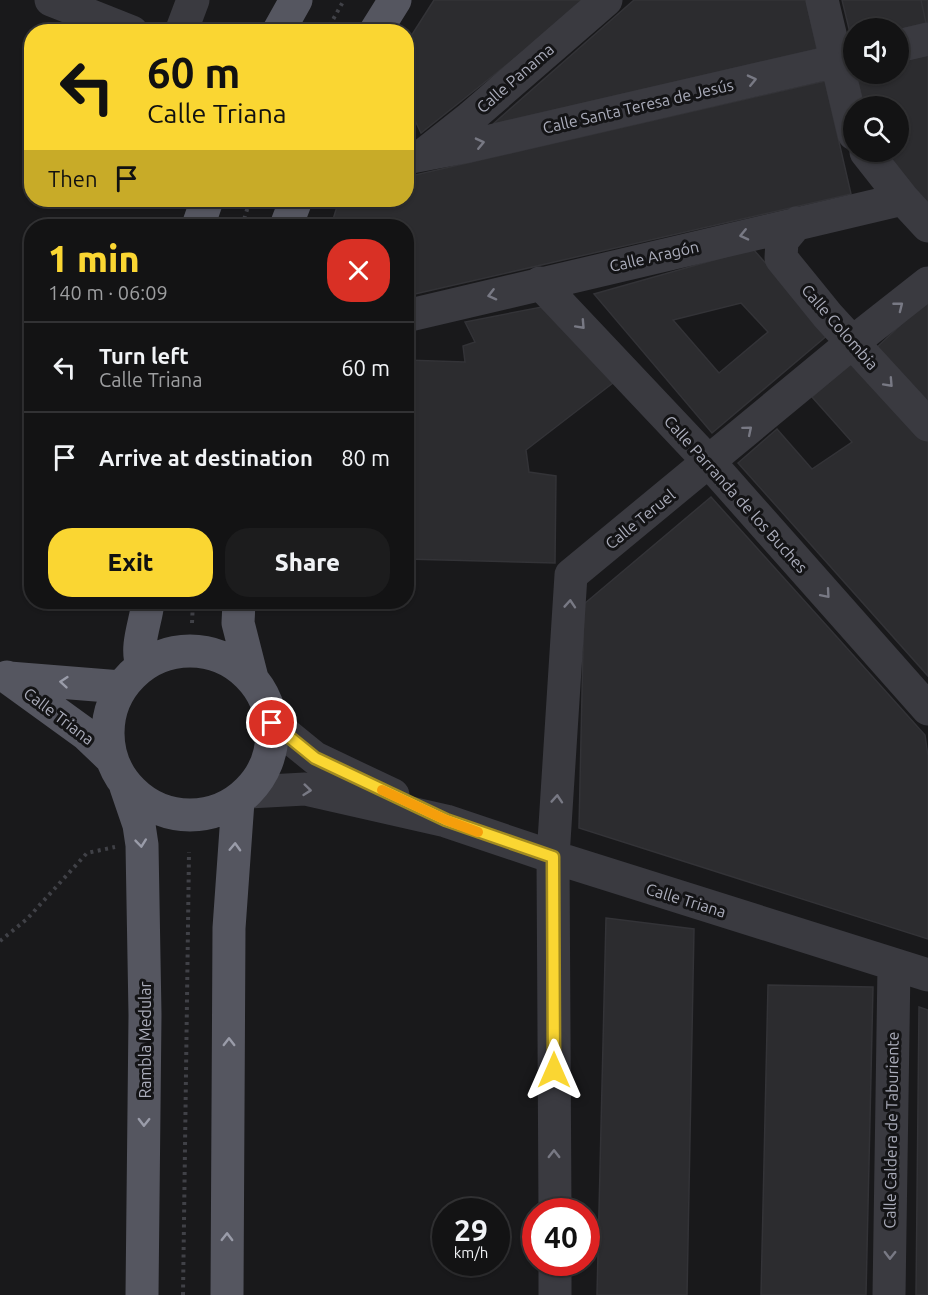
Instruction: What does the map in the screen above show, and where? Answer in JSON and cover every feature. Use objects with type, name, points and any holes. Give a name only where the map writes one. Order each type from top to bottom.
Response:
[{"type":"main road","points":[[282,24],[296,0]]},
{"type":"main road","points":[[380,24],[395,0]]},
{"type":"main road","points":[[147,609],[132,676],[112,705],[107,724],[110,757],[126,787],[142,802],[165,812],[190,816],[216,812],[243,796],[263,771],[271,748],[272,723],[265,699],[252,678],[238,622],[239,609]]},
{"type":"main road","points":[[132,676],[170,653],[199,651],[228,660],[252,678]]},
{"type":"main road","name":"Calle Triana","points":[[4,676],[132,676]]},
{"type":"main road","name":"Calle Triana","points":[[4,676],[87,735],[110,757]]},
{"type":"main road","name":"Rambla Medular","points":[[126,787],[139,825],[142,845],[146,1015],[142,1295]]},
{"type":"main road","points":[[226,1295],[230,928],[243,796]]},
{"type":"street","points":[[51,0],[112,24]]},
{"type":"street","points":[[184,24],[193,0]]},
{"type":"street","name":"Calle Panama","points":[[415,156],[470,118],[606,0]]},
{"type":"street","points":[[822,0],[843,54]]},
{"type":"street","points":[[909,43],[928,39]]},
{"type":"street","name":"Calle Santa Teresa de Jesús","points":[[415,156],[843,59]]},
{"type":"street","points":[[843,212],[861,198],[856,162]]},
{"type":"street","points":[[874,162],[903,199],[928,225]]},
{"type":"street","name":"Calle Aragón","points":[[414,314],[903,199]]},
{"type":"street","name":"Calle Colombia","points":[[797,223],[782,241],[781,258],[828,316],[928,425]]},
{"type":"street","name":"Calle Parranda de los Buches","points":[[540,283],[709,462],[928,709]]},
{"type":"street","name":"Calle Teruel","points":[[555,1198],[553,857],[572,575],[853,342],[928,283]]},
{"type":"street","name":"Calle Triana","points":[[272,723],[315,758],[446,820],[553,857],[928,975]]},
{"type":"street","name":"Calle Triana","points":[[243,796],[305,789],[446,820]]},
{"type":"street","name":"Calle Caldera de Taburiente","points":[[889,1295],[894,966]]},
{"type":"street","points":[[555,1276],[555,1295]]},
{"type":"path","points":[[330,24],[344,0]]},
{"type":"path","points":[[192,623],[193,609]]},
{"type":"path","points":[[0,941],[27,918],[87,853],[122,845]]},
{"type":"path","points":[[183,1295],[189,852]]},
{"type":"building","points":[[434,0],[588,0],[421,133],[414,118],[414,31]]},
{"type":"building","points":[[634,0],[806,0],[817,49],[493,124]]},
{"type":"building","points":[[842,0],[921,0],[926,23],[909,27],[909,18],[846,18]]},
{"type":"building","points":[[921,0],[928,0],[928,22],[926,23]]},
{"type":"building","points":[[928,55],[928,206],[885,162],[909,162],[909,96],[862,96],[858,84],[909,84],[909,59]]},
{"type":"building","points":[[825,81],[851,194],[414,294],[414,219],[333,219],[337,207],[414,207],[414,175]]},
{"type":"building","points":[[753,249],[829,334],[712,433],[594,294]],"holes":[[[741,303],[768,332],[719,373],[673,320]]]},
{"type":"building","points":[[928,299],[928,409],[873,351]]},
{"type":"building","points":[[547,306],[613,383],[526,450],[529,472],[556,476],[555,563],[414,559],[414,360],[465,362],[463,346],[475,342],[465,322]]},
{"type":"building","points":[[856,359],[928,439],[928,676],[738,463],[777,429],[812,469],[852,442],[812,397]]},
{"type":"building","points":[[711,497],[925,735],[928,756],[928,939],[579,828],[584,604]]},
{"type":"building","points":[[606,918],[694,929],[687,1295],[597,1295],[597,1276],[600,1276],[599,1198]]},
{"type":"building","points":[[768,985],[873,987],[866,1295],[761,1295]]},
{"type":"building","points":[[919,1007],[928,1010],[928,1295],[916,1295]]},
{"type":"slow traffic","points":[[382,790],[446,820],[478,832]]},
{"type":"route","points":[[272,723],[315,758],[446,820],[553,857],[554,1070]]}]
